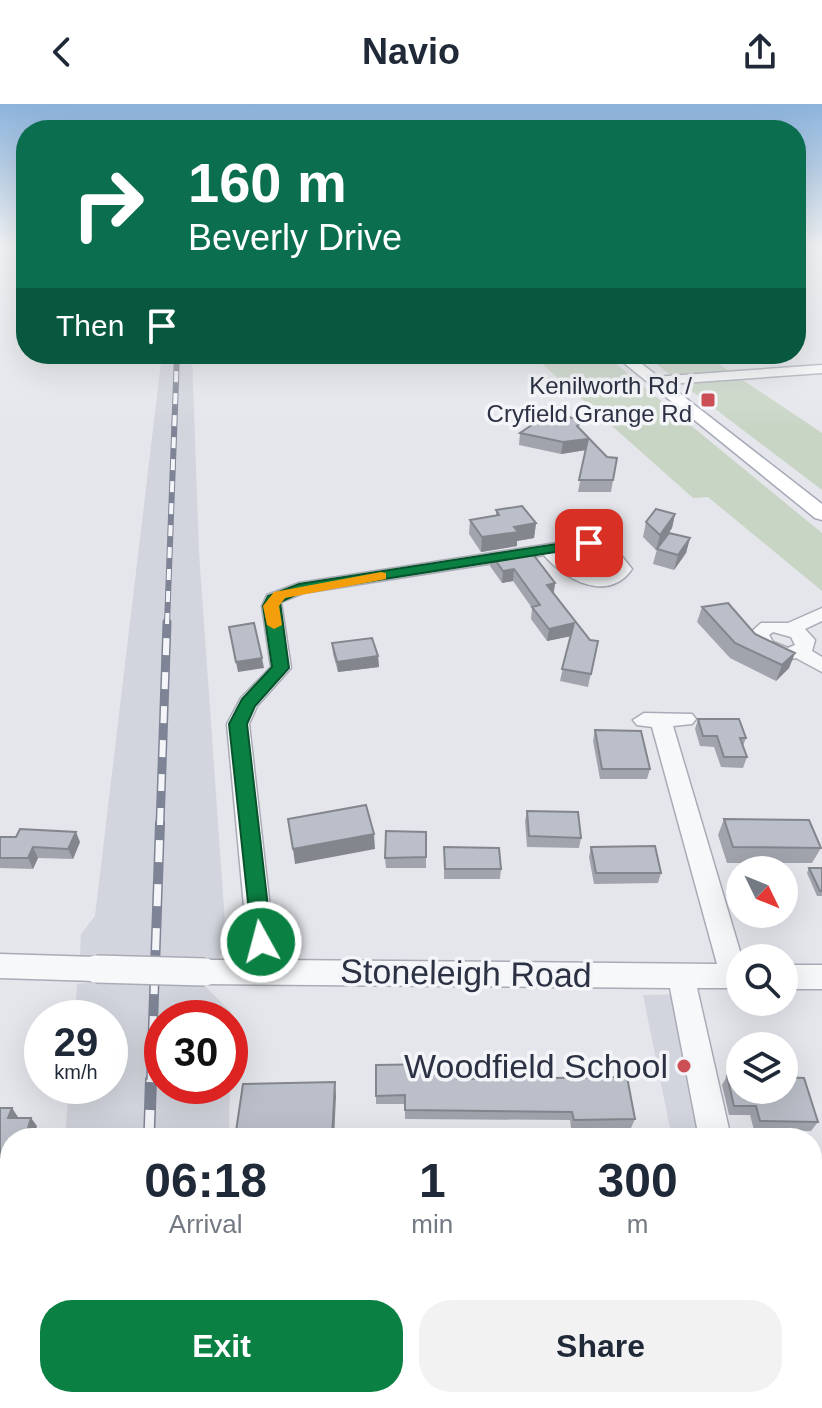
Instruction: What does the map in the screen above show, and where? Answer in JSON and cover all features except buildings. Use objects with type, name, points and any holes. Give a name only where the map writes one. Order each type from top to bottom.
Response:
[{"type":"main road","points":[[633,364],[822,514]]},
{"type":"street","points":[[654,381],[822,369]]},
{"type":"street","points":[[264,971],[238,724],[248,703],[281,668],[271,606],[273,599],[299,588],[549,550]]},
{"type":"street","points":[[822,614],[790,629],[768,627],[758,637],[771,650],[787,654],[800,652],[822,666]]},
{"type":"street","points":[[790,629],[805,640],[800,652]]},
{"type":"street","points":[[663,720],[728,944]]},
{"type":"street","name":"Stoneleigh Road","points":[[0,966],[205,972],[726,976]]},
{"type":"street","points":[[681,976],[713,1128]]},
{"type":"street","points":[[798,977],[822,977]]},
{"type":"shaded area","points":[[161,364],[192,364],[199,552],[226,937],[219,959],[205,961],[205,986],[219,1000],[144,1000],[144,1104],[230,1104],[229,1128],[66,1128],[68,1104],[128,1104],[128,1000],[76,1000],[77,984],[94,982],[97,957],[80,956],[81,934],[95,916]]},
{"type":"shaded area","name":"Woodfield School","points":[[693,994],[726,1128],[670,1128],[643,995]]},
{"type":"green space","points":[[542,364],[616,364],[822,533],[822,591],[708,497],[693,498]]},
{"type":"green space","points":[[656,364],[719,364],[822,433],[822,490]]},
{"type":"railway","points":[[167,624],[177,364]]},
{"type":"railway","points":[[160,825],[167,622]]},
{"type":"railway","points":[[154,1000],[160,823]]},
{"type":"railway","points":[[149,1128],[150,1104]]},
{"type":"slow traffic","points":[[274,625],[273,599],[288,591],[381,576]]},
{"type":"place","name":"Kenilworth Rd / Cryfield Grange Rd","points":[[708,400]]},
{"type":"place","name":"Woodfield School","points":[[684,1066]]},
{"type":"route","points":[[261,942],[238,724],[248,703],[269,685],[281,668],[271,606],[273,599],[299,588],[589,543]]}]
